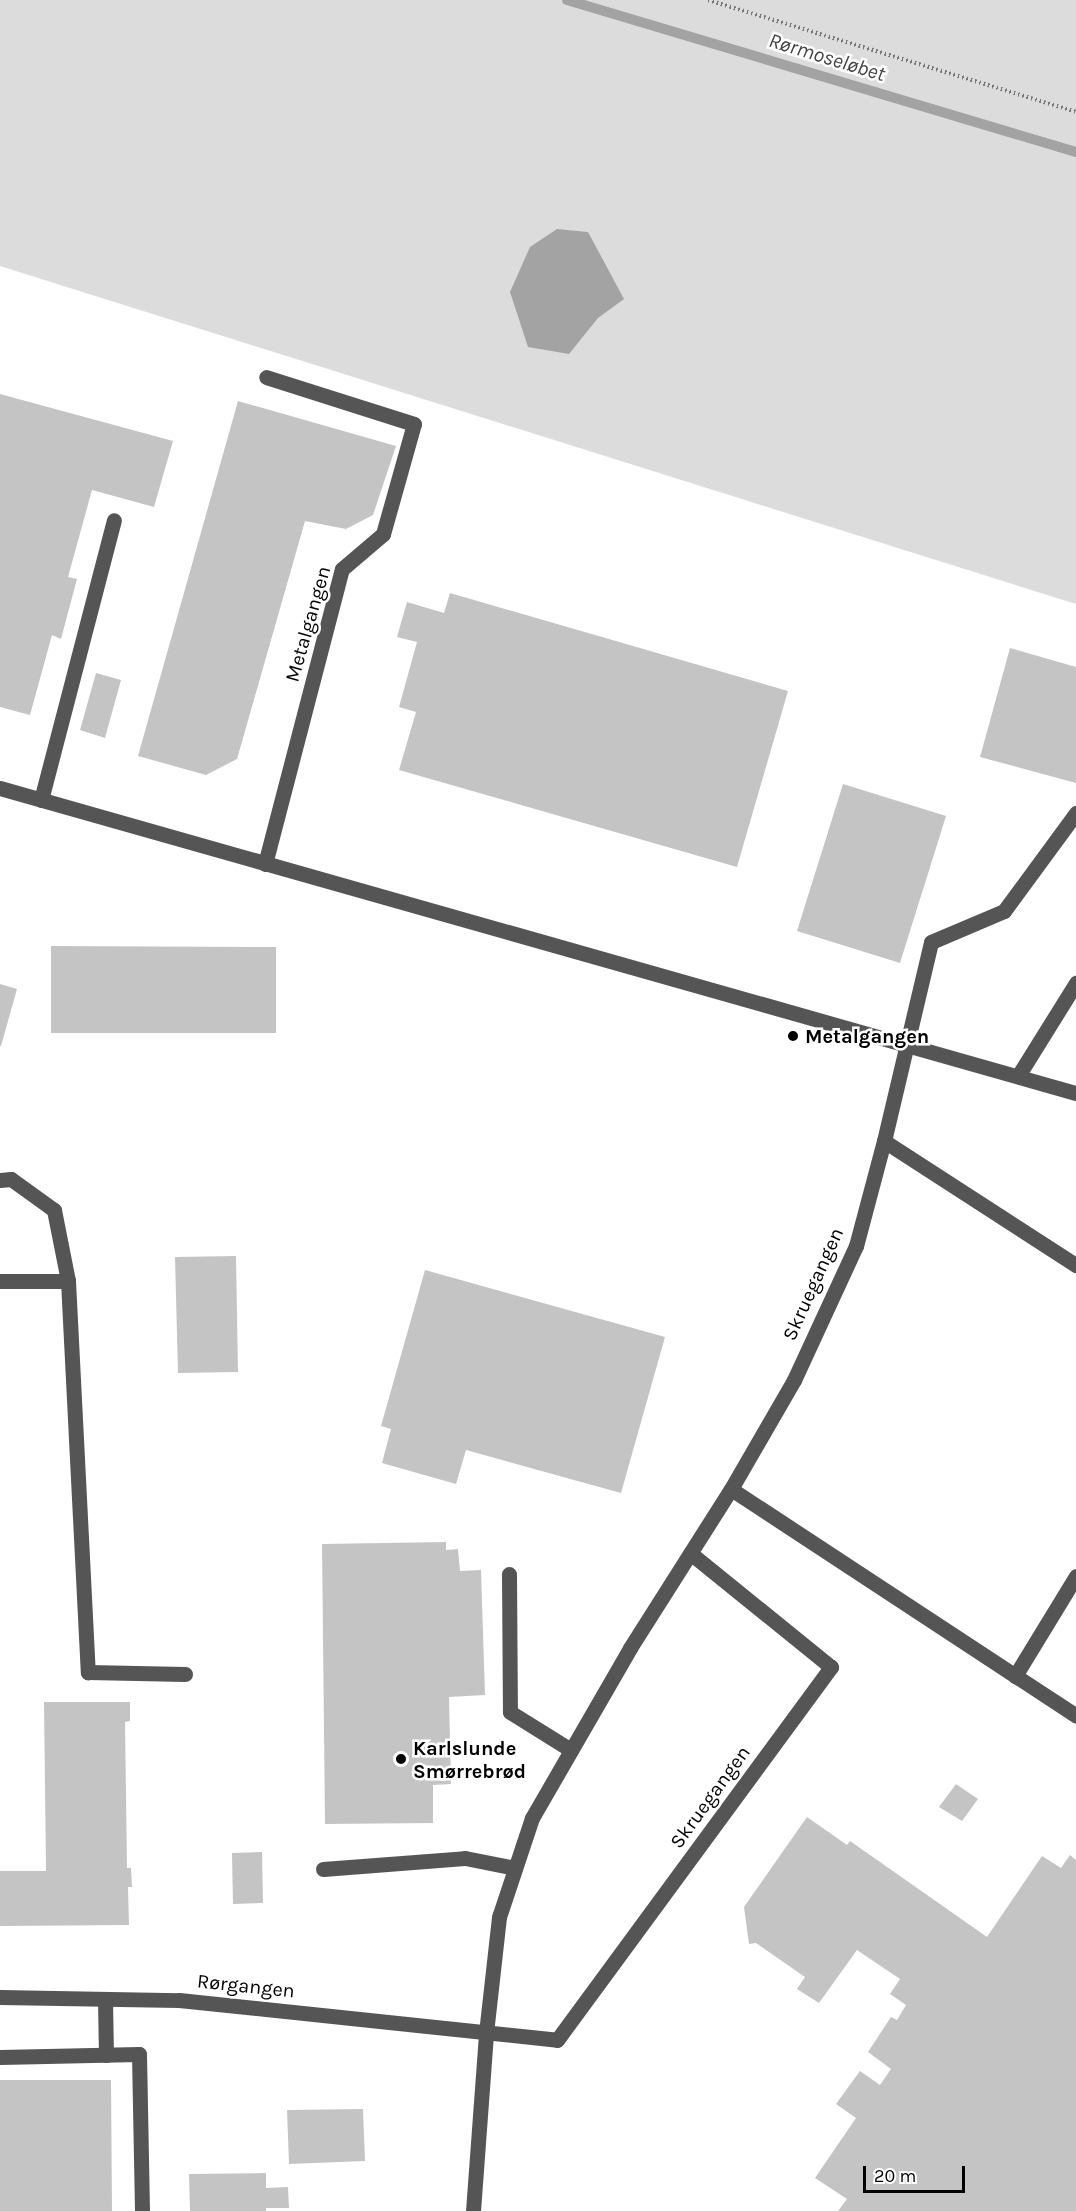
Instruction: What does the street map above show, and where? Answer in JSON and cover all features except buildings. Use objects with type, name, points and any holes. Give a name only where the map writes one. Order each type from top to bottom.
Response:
[{"type":"street","name":"Metalgangen","points":[[265,864],[342,569],[383,534],[414,424],[266,377]]},
{"type":"street","points":[[40,800],[114,519]]},
{"type":"street","points":[[0,788],[1076,1094]]},
{"type":"street","points":[[907,1046],[931,942],[1004,911],[1076,813]]},
{"type":"street","points":[[1018,1076],[1076,983]]},
{"type":"street","name":"Skruegangen","points":[[473,2211],[486,2033],[498,1917],[532,1818],[630,1648],[731,1489],[794,1380],[856,1246],[907,1046]]},
{"type":"street","points":[[884,1141],[1076,1265]]},
{"type":"street","points":[[0,1179],[11,1179],[54,1210],[69,1281],[88,1672],[185,1674]]},
{"type":"street","points":[[0,1281],[69,1281]]},
{"type":"street","points":[[731,1489],[1076,1716]]},
{"type":"street","name":"Skruegangen","points":[[486,2033],[556,2040],[831,1667],[690,1552]]},
{"type":"street","points":[[509,1574],[510,1712],[571,1750]]},
{"type":"street","points":[[1015,1676],[1076,1576]]},
{"type":"street","points":[[323,1869],[465,1858],[515,1868]]},
{"type":"street","name":"Rørgangen","points":[[0,1997],[179,2000],[486,2033]]},
{"type":"street","points":[[105,1999],[106,2055]]},
{"type":"street","points":[[0,2056],[139,2055],[142,2211]]},
{"type":"path","points":[[708,0],[1076,112]]},
{"type":"shaded area","points":[[0,0],[1076,0],[1076,604],[0,266]]},
{"type":"shaded area","points":[[557,229],[588,232],[624,299],[598,318],[569,354],[528,347],[510,292],[530,247]]},
{"type":"waterway","name":"Rørmoseløbet","points":[[567,0],[1076,152]]},
{"type":"place","name":"Metalgangen","points":[[793,1036]]},
{"type":"place","name":"Karlslunde Smørrebrød","points":[[401,1759]]}]
